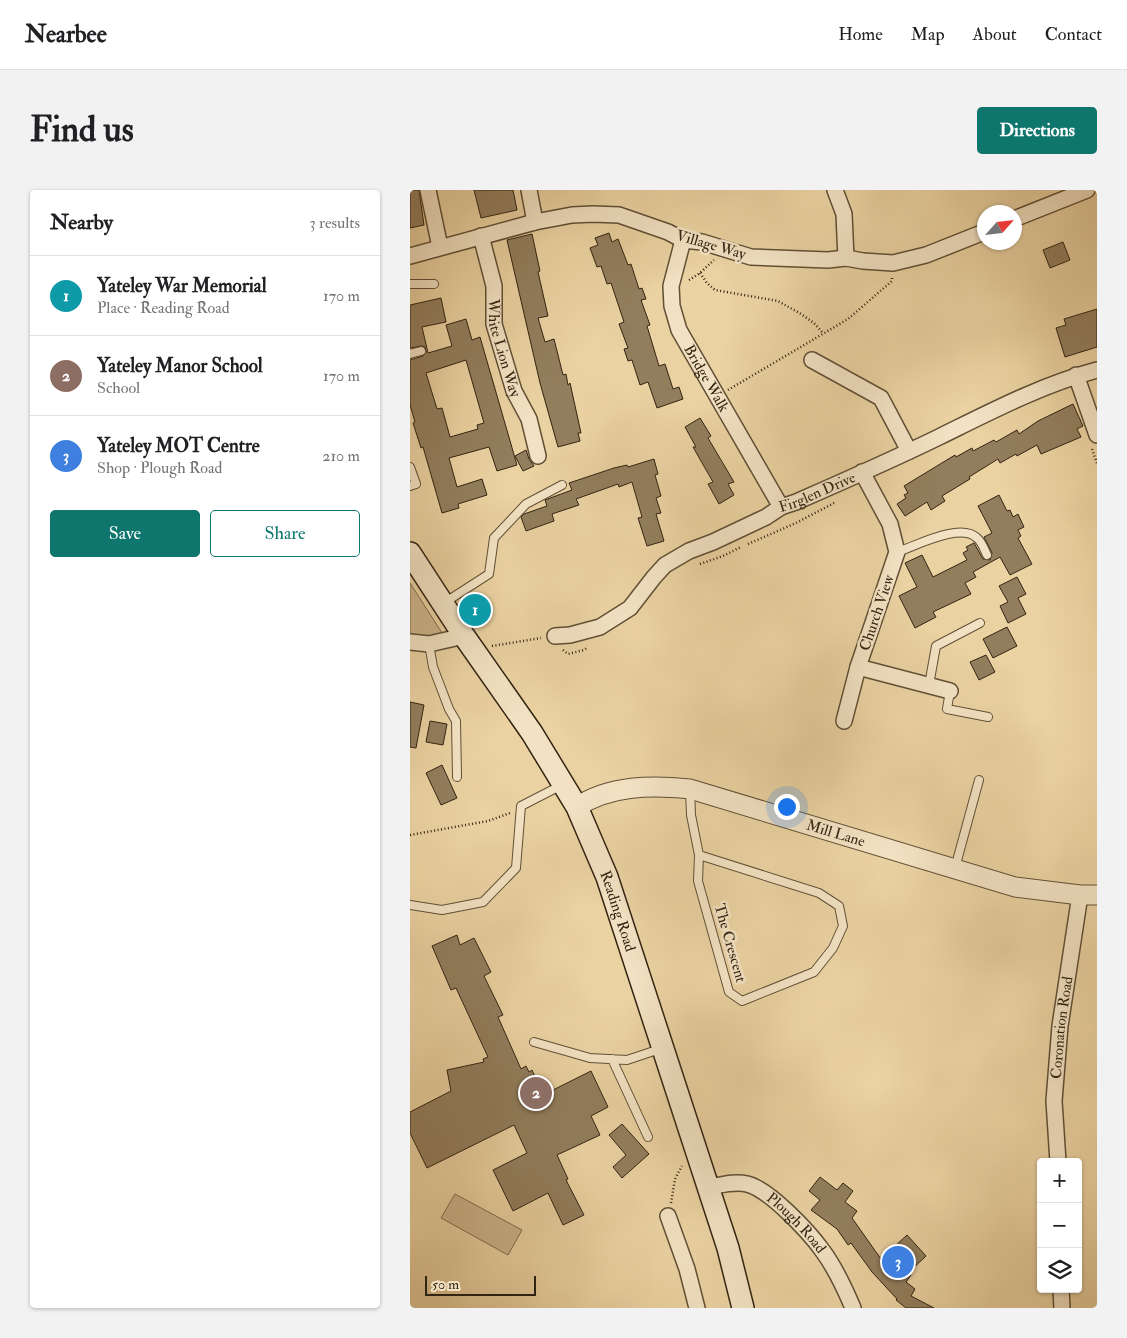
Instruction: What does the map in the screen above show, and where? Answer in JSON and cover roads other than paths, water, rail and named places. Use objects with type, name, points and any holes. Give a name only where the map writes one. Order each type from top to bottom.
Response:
[{"type":"main road","name":"Reading Road","points":[[410,554],[442,604],[532,733],[577,807],[607,877],[709,1187],[728,1248],[743,1308]]},
{"type":"street","points":[[428,190],[440,247]]},
{"type":"street","points":[[529,190],[535,222]]},
{"type":"street","points":[[835,190],[844,214],[846,258]]},
{"type":"street","points":[[1022,216],[1086,190]]},
{"type":"street","name":"Village Way","points":[[410,256],[535,222],[572,215],[620,215],[668,232],[683,240],[702,242],[751,257],[828,260],[846,258],[893,263],[926,255],[977,235]]},
{"type":"street","name":"White Lion Way","points":[[481,236],[494,286],[494,324],[514,391],[529,419],[538,456]]},
{"type":"street","name":"Bridge Walk","points":[[683,240],[671,286],[672,306],[679,330],[781,507]]},
{"type":"street","points":[[812,360],[881,398],[909,451]]},
{"type":"street","name":"Firglen Drive","points":[[554,636],[570,635],[600,627],[630,608],[665,565],[688,551],[713,542],[781,507],[909,451],[1032,392],[1076,375],[1097,370]]},
{"type":"street","points":[[1076,375],[1094,440]]},
{"type":"street","points":[[862,472],[890,524],[898,552]]},
{"type":"street","name":"Church View","points":[[898,552],[858,667],[950,691]]},
{"type":"street","points":[[410,642],[428,644],[469,642]]},
{"type":"street","points":[[844,721],[858,667]]},
{"type":"street","name":"Mill Lane","points":[[577,807],[591,797],[623,789],[673,787],[690,789],[1015,887],[1089,895]]},
{"type":"street","name":"Coronation Road","points":[[1058,1158],[1054,1101],[1060,1026],[1089,895]]},
{"type":"street","name":"Plough Road","points":[[709,1187],[732,1183],[748,1184],[764,1193],[786,1210],[822,1250],[853,1308]]},
{"type":"street","points":[[668,1216],[687,1269],[697,1308]]},
{"type":"street","points":[[1061,1293],[1062,1308]]},
{"type":"lane","points":[[410,284],[434,284]]},
{"type":"lane","points":[[410,354],[421,351]]},
{"type":"lane","points":[[410,467],[416,484],[410,486]]},
{"type":"lane","points":[[442,604],[489,574],[494,538],[526,504],[562,485]]},
{"type":"lane","points":[[898,552],[954,532],[967,533],[976,537],[987,555]]},
{"type":"lane","points":[[928,685],[936,646],[980,623]]},
{"type":"lane","points":[[428,644],[433,667],[449,710],[456,721],[458,777]]},
{"type":"lane","points":[[950,691],[947,709],[988,717]]},
{"type":"lane","points":[[955,870],[979,780]]},
{"type":"lane","points":[[410,905],[442,910],[483,902],[516,868],[521,806],[564,784]]},
{"type":"lane","name":"The Crescent","points":[[690,789],[690,815],[699,855],[698,881],[729,992],[742,1001],[814,972],[833,948],[843,926],[839,906],[819,893],[699,855]]},
{"type":"lane","points":[[534,1042],[590,1058],[627,1060],[663,1048]]},
{"type":"lane","points":[[612,1059],[648,1137]]},
{"type":"place","name":"Yateley War Memorial","points":[[475,610]]},
{"type":"place","name":"Yateley Manor School","points":[[536,1093]]},
{"type":"place","name":"Yateley MOT Centre","points":[[898,1262]]}]
